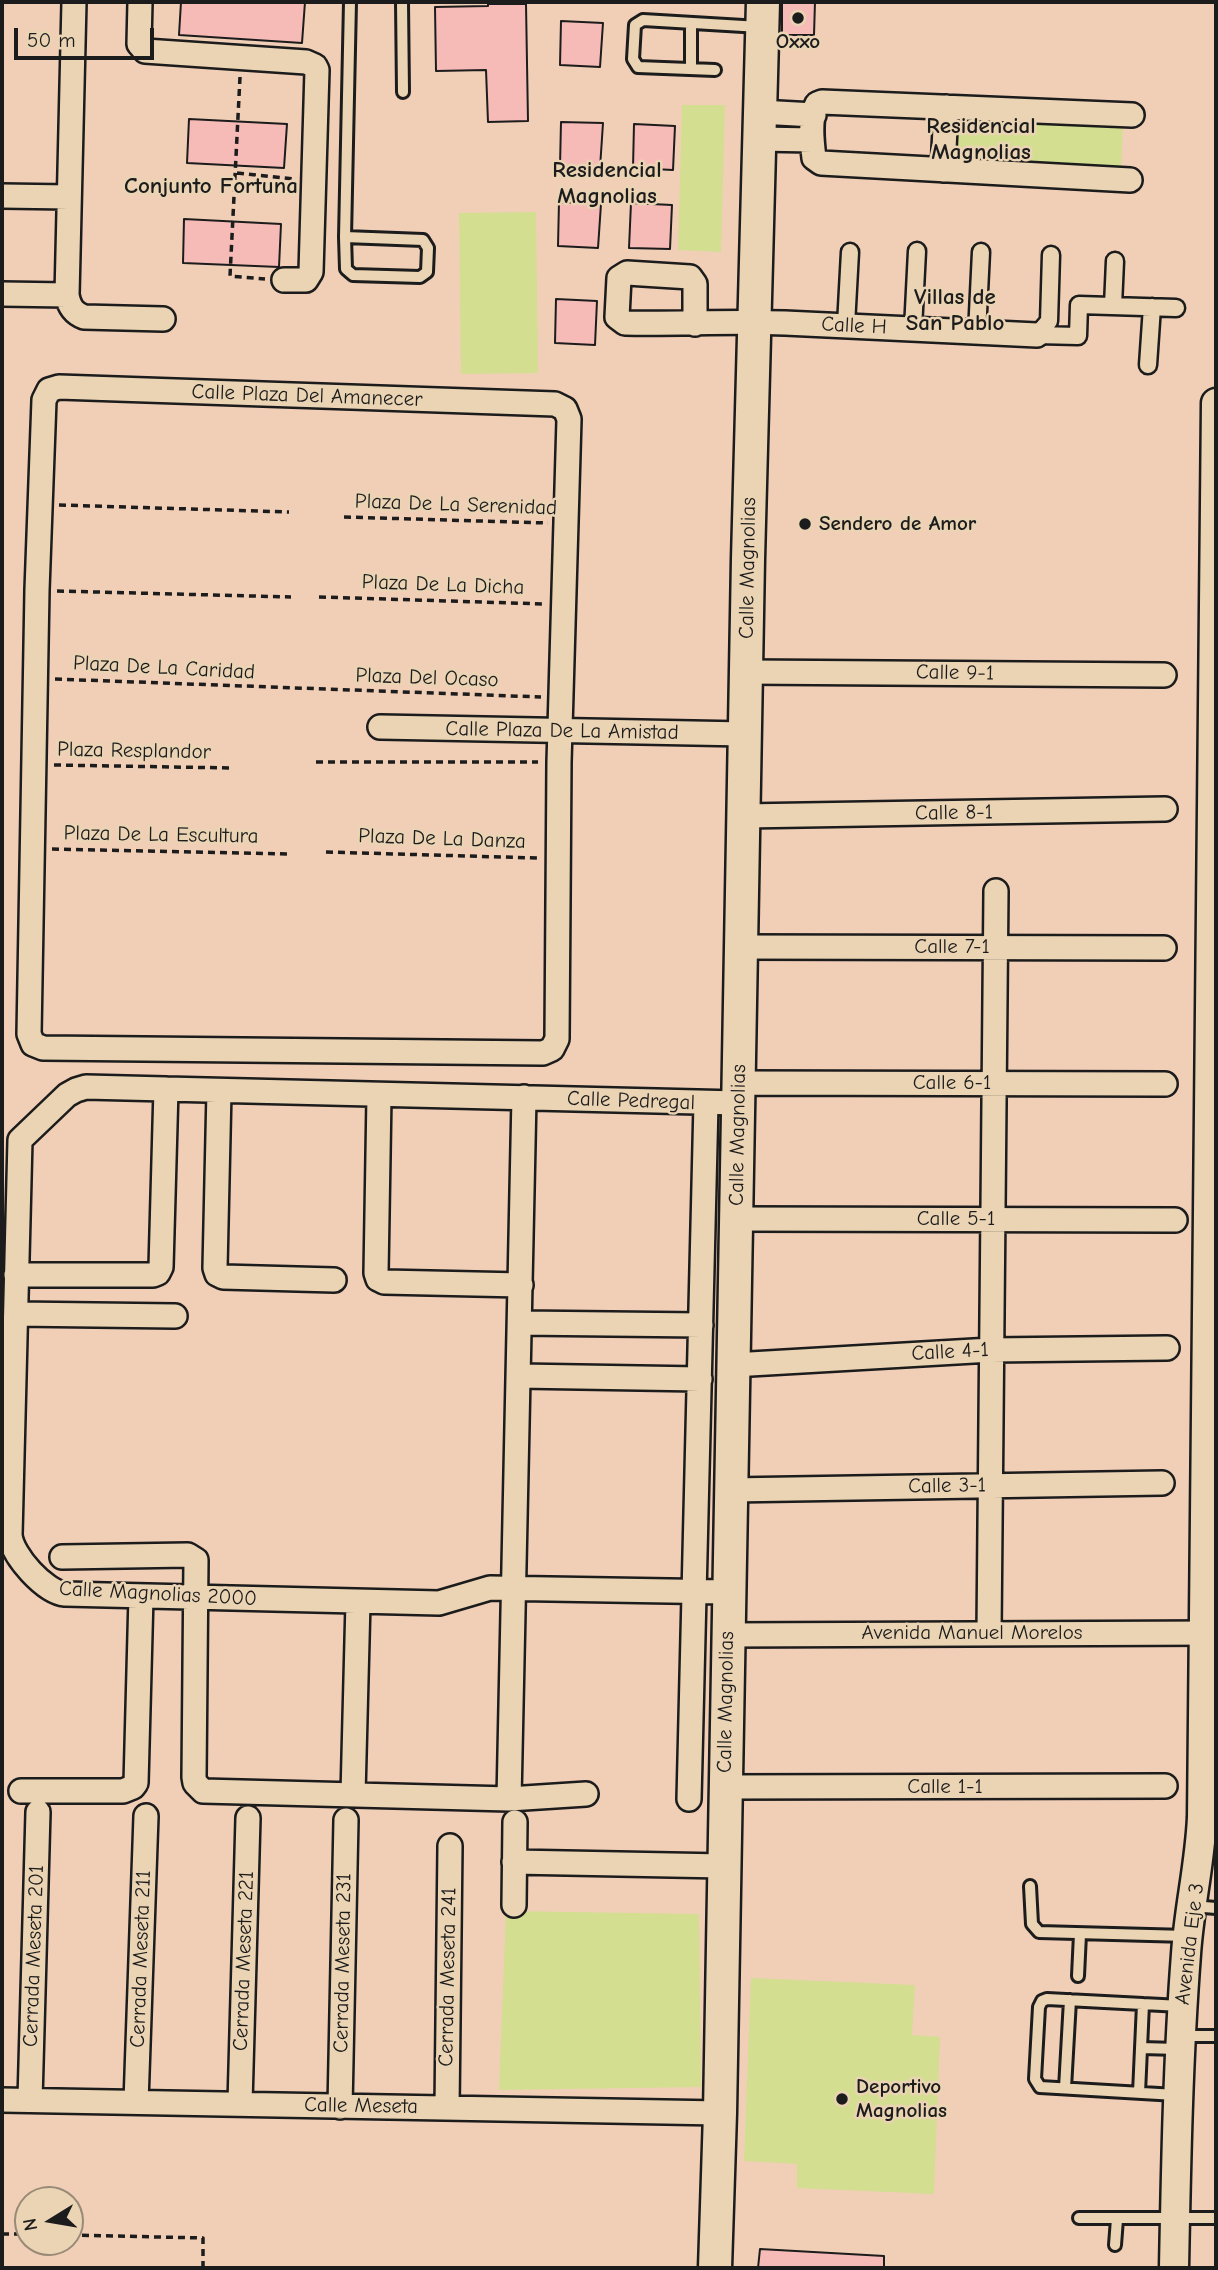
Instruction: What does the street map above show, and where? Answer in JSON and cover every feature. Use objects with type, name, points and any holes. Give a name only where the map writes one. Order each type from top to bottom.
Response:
[{"type":"main road","name":"Calle Magnolias","points":[[715,2268],[740,947],[763,15]]},
{"type":"street","points":[[74,2],[67,295],[72,310],[84,317],[163,319]]},
{"type":"street","points":[[140,2],[139,44],[145,51],[306,62],[315,66],[318,74],[310,275],[306,280],[284,280]]},
{"type":"street","points":[[1130,180],[818,162],[814,158],[813,140],[815,106],[819,102],[1132,115]]},
{"type":"street","points":[[943,170],[946,107]]},
{"type":"street","points":[[760,126],[814,115]]},
{"type":"street","points":[[760,126],[813,140]]},
{"type":"street","points":[[2,196],[69,197]]},
{"type":"street","points":[[913,329],[917,251]]},
{"type":"street","points":[[846,325],[850,252]]},
{"type":"street","points":[[977,333],[981,252]]},
{"type":"street","points":[[1037,335],[1049,321],[1051,255]]},
{"type":"street","points":[[1113,306],[1115,261]]},
{"type":"street","name":"Calle H","points":[[695,324],[693,278],[626,273],[621,275],[618,281],[617,314],[619,320],[625,323],[695,324],[755,322],[1037,335]]},
{"type":"street","points":[[2,294],[67,295]]},
{"type":"street","points":[[1037,335],[1078,336],[1079,305],[1176,308]]},
{"type":"street","points":[[1148,365],[1152,307]]},
{"type":"street","name":"Calle Plaza Del Amanecer","points":[[40,505],[44,400],[49,390],[59,387],[542,404],[561,405],[569,419],[568,524]]},
{"type":"street","name":"Avenida Eje 3","points":[[1174,2268],[1182,2006],[1187,1936],[1204,1907],[1201,1847],[1210,1779],[1216,403]]},
{"type":"street","points":[[40,505],[29,1034],[33,1044],[43,1048],[548,1052],[556,1045],[559,762],[568,524]]},
{"type":"street","name":"Calle 9-1","points":[[746,672],[1164,675]]},
{"type":"street","name":"Calle Plaza De La Amistad","points":[[380,727],[745,734]]},
{"type":"street","name":"Calle 8-1","points":[[744,816],[1165,809]]},
{"type":"street","points":[[989,1632],[996,891]]},
{"type":"street","name":"Calle 7-1","points":[[740,947],[1164,948]]},
{"type":"street","name":"Calle 6-1","points":[[738,1093],[996,1083],[1165,1084]]},
{"type":"street","name":"Calle Magnolias 2000","points":[[166,1088],[86,1087],[76,1090],[66,1095],[19,1140],[10,1535],[12,1546],[45,1585],[55,1592],[65,1594],[439,1603],[482,1590],[514,1588],[729,1592]]},
{"type":"street","points":[[16,1275],[158,1273],[161,1267],[166,1088],[219,1091],[217,1274],[223,1277],[334,1280]]},
{"type":"street","name":"Calle Pedregal","points":[[219,1091],[706,1103],[738,1093]]},
{"type":"street","points":[[379,1096],[378,1279],[384,1282],[521,1285]]},
{"type":"street","points":[[509,1799],[524,1097]]},
{"type":"street","points":[[689,1799],[706,1103]]},
{"type":"street","name":"Calle 5-1","points":[[736,1219],[1175,1220]]},
{"type":"street","points":[[16,1314],[175,1316]]},
{"type":"street","points":[[520,1323],[701,1325]]},
{"type":"street","name":"Calle 4-1","points":[[733,1365],[991,1350],[1167,1348]]},
{"type":"street","points":[[519,1376],[700,1379]]},
{"type":"street","name":"Calle 3-1","points":[[731,1490],[1162,1483]]},
{"type":"street","points":[[62,1557],[192,1556],[197,1564],[194,1777],[198,1787],[208,1792],[509,1799],[586,1794]]},
{"type":"street","points":[[21,1791],[123,1791],[136,1783],[141,1596]]},
{"type":"street","points":[[353,1794],[358,1602]]},
{"type":"street","name":"Avenida Manuel Morelos","points":[[727,1635],[1210,1633]]},
{"type":"street","name":"Calle 1-1","points":[[724,1787],[1165,1786]]},
{"type":"street","name":"Cerrada Meseta 201","points":[[30,2100],[38,1812]]},
{"type":"street","name":"Cerrada Meseta 211","points":[[136,2102],[146,1816]]},
{"type":"street","name":"Cerrada Meseta 221","points":[[240,2103],[248,1818]]},
{"type":"street","name":"Cerrada Meseta 231","points":[[340,2107],[346,1820]]},
{"type":"street","points":[[514,1905],[515,1822]]},
{"type":"street","name":"Cerrada Meseta 241","points":[[447,2108],[450,1846]]},
{"type":"street","points":[[514,1862],[724,1866]]},
{"type":"street","name":"Calle Meseta","points":[[2,2100],[720,2113]]},
{"type":"lane","points":[[345,237],[424,240],[428,248],[428,272],[419,277],[350,274],[345,266],[345,237],[350,2]]},
{"type":"lane","points":[[402,2],[404,92]]},
{"type":"lane","points":[[715,70],[638,67],[633,59],[635,25],[639,20],[691,23],[763,15]]},
{"type":"lane","points":[[691,23],[691,69]]},
{"type":"lane","points":[[1030,1886],[1031,1919],[1035,1929],[1044,1933],[1187,1936]]},
{"type":"lane","points":[[1078,1976],[1080,1934]]},
{"type":"lane","points":[[1179,2095],[1040,2087],[1036,2082],[1038,2007],[1044,1999],[1182,2006]]},
{"type":"lane","points":[[1065,2088],[1070,2000]]},
{"type":"lane","points":[[1139,2093],[1143,2004]]},
{"type":"lane","points":[[1141,2048],[1216,2036]]},
{"type":"lane","points":[[1079,2218],[1216,2218]]},
{"type":"lane","points":[[1115,2245],[1117,2219]]},
{"type":"path","points":[[241,58],[230,276],[284,280]]},
{"type":"path","points":[[237,173],[315,181]]},
{"type":"path","points":[[40,505],[289,512]]},
{"type":"path","name":"Plaza De La Serenidad","points":[[344,517],[568,524]]},
{"type":"path","points":[[37,590],[291,597]]},
{"type":"path","name":"Plaza De La Dicha","points":[[319,597],[565,605]]},
{"type":"path","name":"Plaza De La Caridad","points":[[36,678],[291,689]]},
{"type":"path","name":"Plaza Del Ocaso","points":[[291,689],[561,698]]},
{"type":"path","points":[[316,762],[559,762]]},
{"type":"path","name":"Plaza Resplandor","points":[[34,765],[233,768]]},
{"type":"path","name":"Plaza De La Escultura","points":[[33,848],[288,854]]},
{"type":"path","name":"Plaza De La Danza","points":[[326,852],[558,858]]},
{"type":"path","points":[[84,2235],[203,2238],[203,2268]]},
{"type":"green space","points":[[682,105],[725,105],[721,252],[678,250]]},
{"type":"green space","points":[[956,116],[1123,124],[1121,168],[954,161]]},
{"type":"green space","points":[[536,212],[538,373],[461,374],[459,213]]},
{"type":"green space","points":[[506,1911],[699,1914],[701,2087],[499,2090]]},
{"type":"green space","name":"Deportivo Magnolias","points":[[751,1978],[915,1985],[912,2035],[940,2037],[934,2194],[797,2188],[797,2164],[744,2161]]},
{"type":"building","points":[[181,2],[305,2],[302,43],[179,35]]},
{"type":"building","name":"Oxxo","points":[[782,2],[815,2],[814,35],[782,35]]},
{"type":"building","points":[[526,4],[528,121],[488,122],[486,70],[436,71],[435,7]]},
{"type":"building","points":[[561,21],[603,23],[600,67],[560,65]]},
{"type":"building","points":[[189,119],[287,124],[284,168],[187,163]]},
{"type":"building","points":[[561,122],[603,123],[600,168],[560,166]]},
{"type":"building","points":[[634,124],[675,126],[673,170],[633,168]]},
{"type":"building","points":[[559,202],[601,204],[598,248],[558,246]]},
{"type":"building","points":[[631,203],[672,205],[670,249],[629,248]]},
{"type":"building","points":[[184,219],[281,224],[279,267],[183,263]]},
{"type":"building","points":[[556,299],[597,301],[595,345],[555,343]]},
{"type":"building","points":[[760,2249],[884,2256],[884,2268],[758,2268]]},
{"type":"place","name":"Oxxo","points":[[798,18]]},
{"type":"place","name":"Sendero de Amor","points":[[805,524]]},
{"type":"place","name":"Deportivo Magnolias","points":[[842,2099]]},
{"type":"district","name":"Residencial Magnolias","points":[[981,139]]},
{"type":"district","name":"Residencial Magnolias","points":[[607,183]]},
{"type":"district","name":"Conjunto Fortuna","points":[[211,186]]},
{"type":"district","name":"Villas de San Pablo","points":[[955,310]]}]
